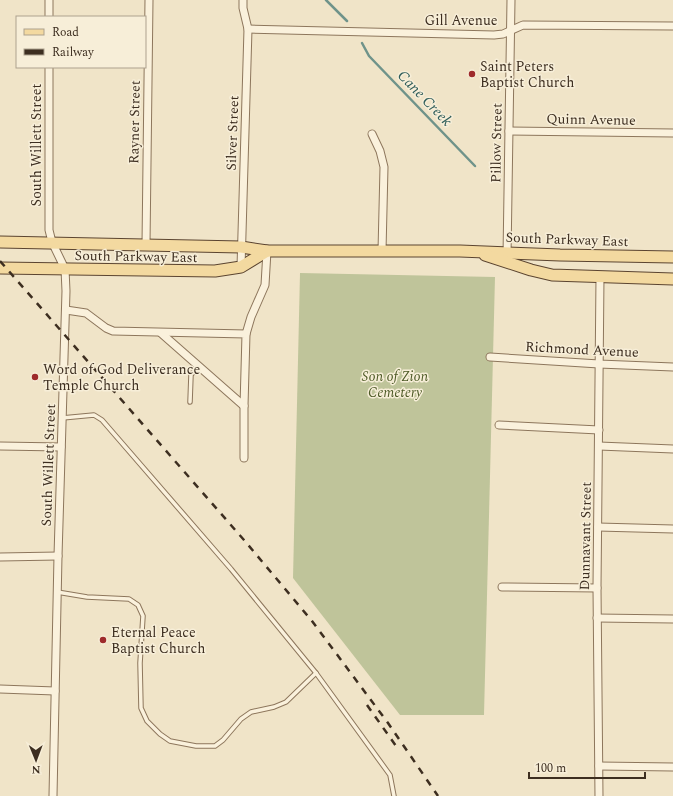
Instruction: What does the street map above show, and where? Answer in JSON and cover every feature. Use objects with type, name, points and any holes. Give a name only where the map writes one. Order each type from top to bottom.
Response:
[{"type":"main road","name":"South Parkway East","points":[[0,242],[241,247],[267,251],[460,251],[507,257],[560,255],[673,257]]},
{"type":"main road","name":"South Parkway East","points":[[0,268],[198,272],[226,270],[241,267],[267,251]]},
{"type":"main road","name":"South Parkway East","points":[[507,257],[531,270],[552,275],[673,279]]},
{"type":"street","points":[[49,0],[49,16]]},
{"type":"street","name":"Rayner Street","points":[[146,244],[149,0]]},
{"type":"street","name":"Silver Street","points":[[241,267],[248,30],[242,8],[243,0]]},
{"type":"street","name":"Pillow Street","points":[[507,257],[511,0]]},
{"type":"street","name":"Gill Avenue","points":[[248,30],[494,35],[503,34],[523,25],[539,24],[673,26]]},
{"type":"street","name":"South Willett Street","points":[[49,68],[49,230],[52,242],[65,269],[66,310],[57,592],[53,796]]},
{"type":"street","name":"Quinn Avenue","points":[[509,131],[673,132]]},
{"type":"street","points":[[372,134],[380,151],[384,167],[382,251]]},
{"type":"street","points":[[244,458],[246,334],[251,317],[265,286],[267,251]]},
{"type":"street","name":"Dunnavant Street","points":[[599,796],[597,588],[600,277]]},
{"type":"street","points":[[66,310],[86,313],[106,328],[113,331],[246,334]]},
{"type":"street","points":[[161,333],[244,406]]},
{"type":"street","name":"Richmond Avenue","points":[[490,356],[599,364],[673,367]]},
{"type":"street","points":[[499,425],[599,430]]},
{"type":"street","points":[[0,446],[61,447]]},
{"type":"street","points":[[599,446],[673,449]]},
{"type":"street","points":[[598,527],[673,529]]},
{"type":"street","points":[[0,557],[58,556]]},
{"type":"street","points":[[502,588],[597,588]]},
{"type":"street","points":[[597,618],[673,619]]},
{"type":"street","points":[[0,690],[55,691]]},
{"type":"street","points":[[599,766],[673,767]]},
{"type":"lane","points":[[190,402],[191,375],[198,366]]},
{"type":"lane","points":[[62,418],[94,415],[102,420],[231,569],[316,673],[390,775],[394,796]]},
{"type":"lane","points":[[57,592],[87,597],[129,599],[138,605],[143,616],[140,663],[141,708],[147,721],[160,734],[170,741],[196,746],[215,746],[223,740],[241,719],[251,712],[274,707],[286,702],[316,673]]},
{"type":"green space","name":"Son of Zion Cemetery","points":[[300,273],[495,277],[484,715],[400,715],[293,578]]},
{"type":"waterway","name":"Cane Creek","points":[[326,0],[347,21]]},
{"type":"waterway","name":"Cane Creek","points":[[362,43],[369,56],[475,166]]},
{"type":"railway","points":[[0,261],[244,540],[312,621],[388,723],[438,796]]},
{"type":"railway","points":[[367,705],[396,746]]},
{"type":"place","name":"Saint Peters Baptist Church","points":[[472,74]]},
{"type":"place","name":"Word of God Deliverance Temple Church","points":[[35,377]]},
{"type":"place","name":"Eternal Peace Baptist Church","points":[[103,640]]}]
